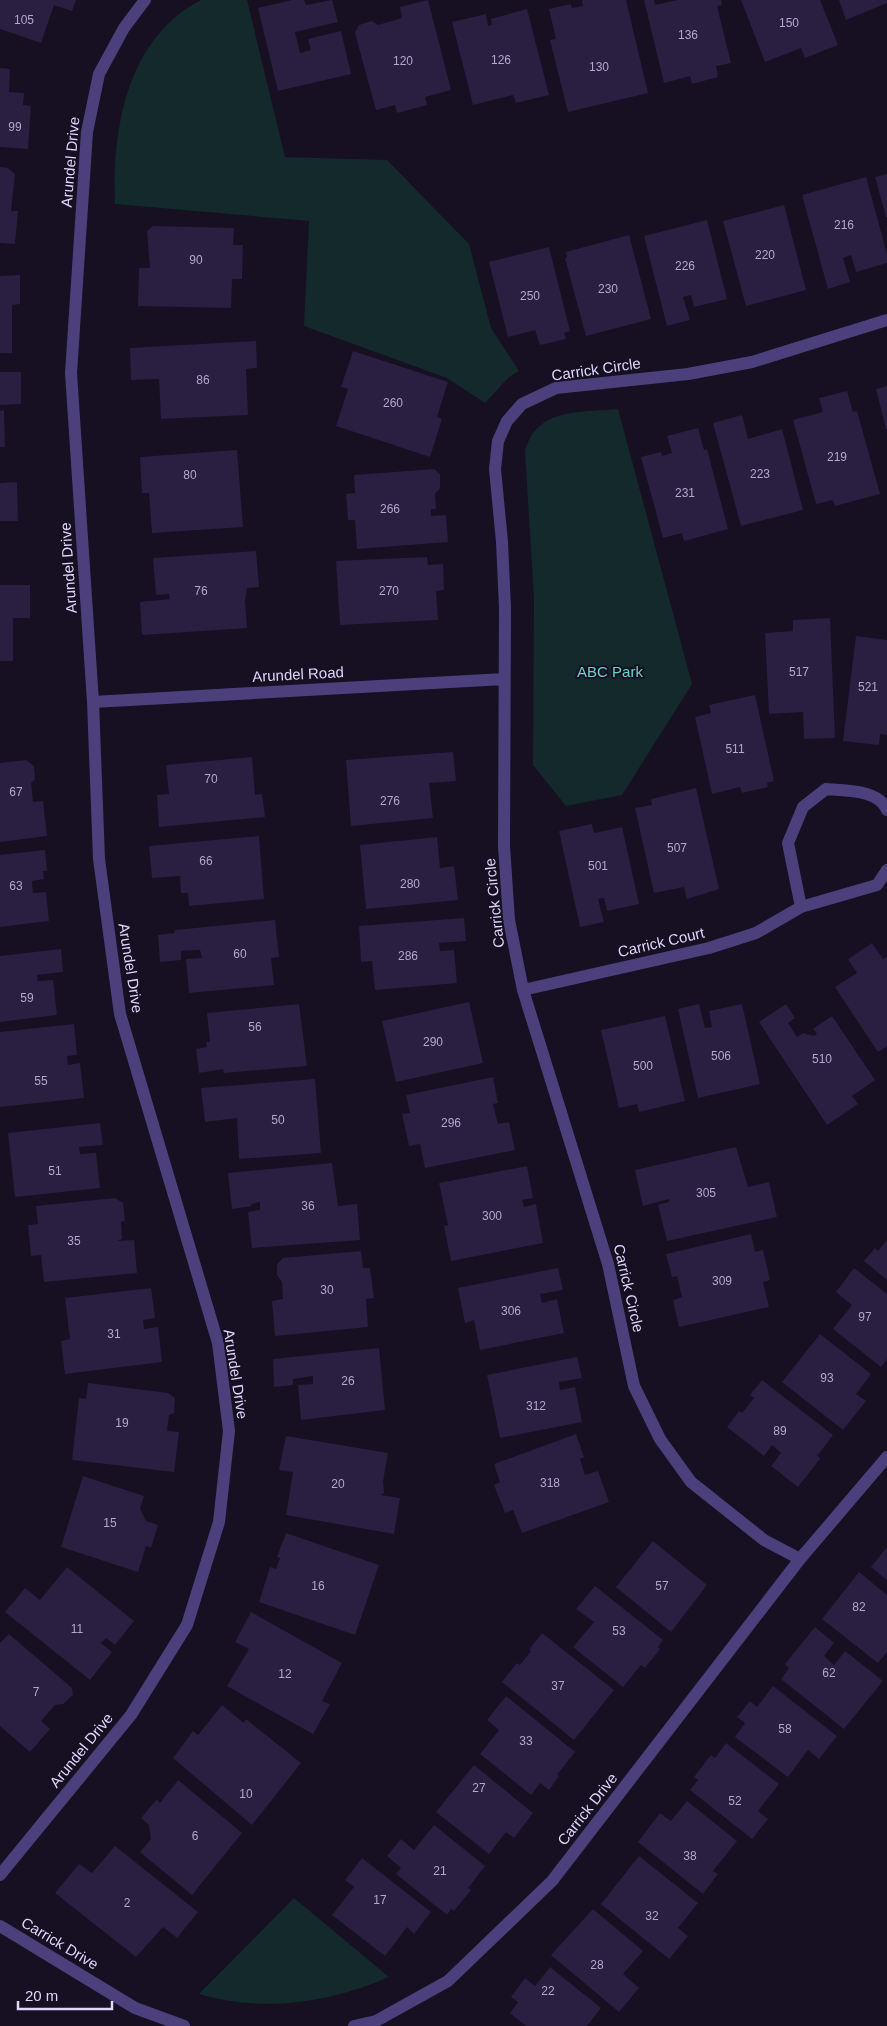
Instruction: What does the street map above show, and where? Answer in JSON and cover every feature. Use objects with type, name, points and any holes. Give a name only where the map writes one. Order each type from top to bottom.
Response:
[{"type":"street","name":"Arundel Drive","points":[[0,1875],[131,1715],[187,1625],[219,1522],[228,1431],[218,1343],[120,1014],[99,859],[93,702],[71,373],[86,132],[99,74],[124,28],[145,0]]},
{"type":"street","name":"Carrick Circle","points":[[800,1559],[764,1540],[691,1482],[660,1439],[634,1386],[608,1264],[523,990],[509,920],[504,846],[505,598],[495,469],[498,441],[508,421],[522,404],[556,388],[688,374],[752,362],[887,320]]},
{"type":"street","name":"Arundel Road","points":[[93,702],[504,679]]},
{"type":"street","points":[[801,907],[788,843],[803,806],[826,790],[864,793],[885,805],[887,810]]},
{"type":"street","name":"Carrick Court","points":[[523,990],[709,948],[756,933],[801,907],[876,885],[887,870]]},
{"type":"street","points":[[800,1559],[887,1457]]},
{"type":"street","name":"Carrick Drive","points":[[354,2026],[376,2024],[448,1981],[552,1881],[800,1559]]},
{"type":"street","name":"Carrick Drive","points":[[0,1926],[135,2008],[184,2026]]},
{"type":"green space","points":[[201,0],[247,0],[285,157],[387,160],[469,244],[491,328],[519,371],[509,377],[485,403],[447,378],[304,326],[309,221],[115,204],[117,146],[121,117],[129,88],[140,61],[156,37],[176,17]]},
{"type":"green space","name":"ABC Park","points":[[618,409],[692,684],[622,795],[566,806],[533,765],[534,599],[525,451],[531,437],[539,426],[550,419],[575,412]]},
{"type":"green space","points":[[294,1898],[389,1977],[343,1993],[320,1999],[296,2002],[247,2003],[199,1994]]},
{"type":"building","points":[[0,0],[76,0],[72,11],[54,5],[41,43],[0,29]]},
{"type":"building","points":[[292,0],[304,0],[306,5],[332,0],[338,22],[295,32],[300,53],[311,50],[308,39],[341,31],[351,74],[278,91],[258,8]]},
{"type":"building","points":[[428,0],[451,90],[425,97],[427,105],[397,113],[395,105],[376,110],[355,33],[359,25],[372,21],[378,25],[402,18],[400,7]]},
{"type":"building","points":[[582,0],[626,0],[648,93],[568,112],[550,40],[556,39],[549,9],[571,4],[572,8],[583,6]]},
{"type":"building","points":[[644,0],[654,0],[655,5],[677,0],[721,0],[722,5],[717,6],[731,63],[716,66],[718,77],[692,84],[690,76],[664,83]]},
{"type":"building","points":[[741,0],[820,0],[838,45],[805,58],[801,48],[765,62]]},
{"type":"building","points":[[839,0],[887,0],[887,3],[846,20]]},
{"type":"building","points":[[527,9],[549,95],[516,103],[513,95],[473,105],[452,22],[486,14],[488,26],[492,25],[491,19]]},
{"type":"building","points":[[0,68],[10,69],[9,92],[24,93],[23,105],[31,106],[28,149],[0,147]]},
{"type":"building","points":[[0,167],[8,168],[15,174],[11,211],[18,211],[15,244],[0,243]]},
{"type":"building","points":[[887,174],[887,217],[886,217],[875,177]]},
{"type":"building","points":[[866,177],[887,254],[887,263],[856,272],[851,255],[843,258],[850,282],[828,289],[802,195]]},
{"type":"building","points":[[784,205],[806,290],[746,306],[723,221]]},
{"type":"building","points":[[707,220],[727,299],[694,307],[691,295],[683,297],[690,320],[667,326],[644,236]]},
{"type":"building","points":[[153,226],[234,228],[233,245],[243,245],[242,279],[232,279],[231,308],[138,306],[139,268],[150,268],[147,231]]},
{"type":"building","points":[[629,235],[651,319],[586,336],[565,258],[567,258],[566,252]]},
{"type":"building","points":[[549,247],[570,331],[564,333],[566,339],[540,345],[535,330],[508,337],[489,262]]},
{"type":"building","points":[[20,275],[20,304],[12,305],[12,353],[0,353],[0,276]]},
{"type":"building","points":[[256,341],[257,368],[246,369],[248,415],[161,419],[159,379],[131,380],[130,348]]},
{"type":"building","points":[[353,351],[448,382],[437,417],[442,419],[430,457],[336,426],[348,389],[341,387]]},
{"type":"building","points":[[0,372],[21,372],[21,404],[0,405]]},
{"type":"building","points":[[887,386],[887,429],[886,429],[876,389]]},
{"type":"building","points":[[847,391],[853,412],[857,411],[880,494],[835,506],[833,500],[816,504],[793,420],[823,412],[819,398]]},
{"type":"building","points":[[4,410],[5,447],[0,447],[0,411]]},
{"type":"building","points":[[742,415],[748,439],[782,429],[803,510],[741,526],[713,423]]},
{"type":"building","points":[[698,428],[704,450],[707,449],[728,529],[684,541],[682,533],[663,538],[641,457],[661,452],[662,456],[672,453],[667,436]]},
{"type":"building","points":[[237,450],[243,527],[152,533],[149,493],[142,493],[140,457]]},
{"type":"building","points":[[434,469],[440,474],[440,488],[435,494],[436,509],[431,509],[431,516],[446,515],[448,542],[357,549],[355,520],[348,520],[346,494],[355,493],[354,475]]},
{"type":"building","points":[[17,482],[18,521],[0,521],[0,483]]},
{"type":"building","points":[[256,551],[259,587],[247,588],[245,601],[247,628],[142,635],[140,602],[170,599],[169,594],[156,595],[153,558]]},
{"type":"building","points":[[427,557],[428,565],[443,564],[444,590],[436,591],[438,620],[340,625],[336,561]]},
{"type":"building","points":[[0,585],[30,585],[30,618],[13,618],[13,661],[0,661]]},
{"type":"building","points":[[830,618],[835,738],[804,739],[803,712],[769,714],[765,633],[793,631],[793,620]]},
{"type":"building","points":[[856,636],[887,640],[887,735],[880,734],[879,745],[843,741]]},
{"type":"building","points":[[755,695],[774,781],[767,783],[768,787],[742,793],[740,787],[712,794],[695,717],[711,713],[709,705]]},
{"type":"building","points":[[453,752],[456,781],[429,783],[433,818],[351,826],[346,760]]},
{"type":"building","points":[[252,757],[255,795],[262,794],[265,817],[159,827],[157,795],[169,794],[166,765]]},
{"type":"building","points":[[26,760],[34,766],[35,779],[31,783],[33,802],[43,801],[47,836],[0,842],[0,763]]},
{"type":"building","points":[[696,788],[719,889],[687,899],[684,887],[654,893],[635,808],[652,805],[651,799]]},
{"type":"building","points":[[592,824],[594,833],[622,827],[639,904],[607,911],[604,898],[598,899],[604,922],[580,927],[559,831]]},
{"type":"building","points":[[259,836],[264,899],[189,906],[188,893],[181,893],[180,876],[152,878],[149,846]]},
{"type":"building","points":[[437,837],[440,868],[454,866],[458,900],[366,909],[360,845]]},
{"type":"building","points":[[45,850],[47,871],[43,871],[44,879],[32,881],[33,893],[46,892],[49,921],[0,927],[0,855]]},
{"type":"building","points":[[464,918],[466,941],[439,943],[440,951],[454,950],[457,983],[375,990],[372,961],[361,962],[359,926]]},
{"type":"building","points":[[275,920],[279,957],[271,958],[274,985],[189,993],[186,959],[202,958],[200,950],[181,951],[181,960],[160,962],[158,935],[174,933],[175,930]]},
{"type":"building","points":[[872,943],[883,959],[887,957],[887,1046],[878,1052],[835,987],[857,973],[848,959]]},
{"type":"building","points":[[61,949],[63,972],[37,975],[38,981],[53,980],[57,1015],[0,1022],[0,956]]},
{"type":"building","points":[[469,1002],[483,1063],[396,1082],[382,1021]]},
{"type":"building","points":[[299,1004],[307,1066],[224,1073],[223,1069],[199,1073],[196,1049],[207,1047],[206,1042],[210,1042],[207,1013]]},
{"type":"building","points":[[699,1004],[705,1028],[712,1027],[709,1011],[742,1004],[760,1084],[698,1098],[678,1009]]},
{"type":"building","points":[[786,1004],[795,1018],[788,1023],[797,1037],[803,1033],[814,1036],[817,1034],[813,1029],[832,1016],[875,1080],[852,1096],[858,1104],[827,1125],[759,1022]]},
{"type":"building","points":[[665,1016],[685,1101],[639,1112],[637,1104],[619,1108],[601,1030]]},
{"type":"building","points":[[74,1024],[77,1055],[67,1056],[68,1065],[80,1063],[84,1098],[0,1107],[0,1032]]},
{"type":"building","points":[[493,1077],[498,1103],[493,1104],[498,1124],[509,1122],[515,1150],[425,1168],[420,1144],[409,1146],[402,1114],[410,1113],[406,1095]]},
{"type":"building","points":[[315,1079],[321,1153],[239,1159],[237,1118],[205,1122],[201,1088]]},
{"type":"building","points":[[100,1123],[103,1145],[79,1147],[80,1154],[96,1153],[100,1188],[15,1197],[8,1133]]},
{"type":"building","points":[[736,1147],[748,1187],[769,1182],[777,1217],[667,1241],[658,1205],[669,1202],[669,1199],[643,1206],[635,1170]]},
{"type":"building","points":[[332,1163],[338,1206],[357,1204],[360,1240],[252,1248],[248,1212],[260,1210],[260,1202],[251,1204],[252,1206],[232,1209],[228,1173]]},
{"type":"building","points":[[527,1166],[533,1198],[522,1200],[524,1207],[536,1204],[543,1243],[451,1261],[444,1226],[448,1225],[439,1183]]},
{"type":"building","points":[[115,1198],[123,1203],[125,1221],[121,1222],[122,1239],[117,1241],[134,1240],[137,1273],[44,1282],[41,1255],[31,1256],[28,1225],[38,1224],[36,1206]]},
{"type":"building","points":[[751,1234],[755,1252],[763,1250],[770,1280],[763,1282],[769,1307],[679,1327],[673,1300],[682,1297],[677,1276],[672,1277],[666,1254]]},
{"type":"building","points":[[887,1240],[887,1280],[864,1261],[875,1248],[878,1251]]},
{"type":"building","points":[[361,1251],[363,1268],[370,1268],[374,1298],[366,1299],[368,1327],[275,1336],[272,1301],[283,1299],[282,1282],[277,1275],[277,1264],[283,1258]]},
{"type":"building","points":[[558,1268],[563,1290],[540,1294],[542,1303],[557,1299],[564,1333],[480,1350],[474,1320],[465,1323],[458,1288]]},
{"type":"building","points":[[854,1268],[887,1294],[887,1359],[881,1367],[833,1329],[852,1305],[836,1292]]},
{"type":"building","points":[[151,1288],[155,1318],[143,1320],[144,1329],[158,1327],[162,1362],[65,1374],[61,1341],[70,1339],[65,1298]]},
{"type":"building","points":[[820,1334],[871,1374],[856,1394],[866,1401],[843,1430],[782,1382]]},
{"type":"building","points":[[379,1348],[385,1410],[301,1420],[298,1385],[313,1384],[313,1376],[293,1379],[293,1385],[274,1387],[273,1359]]},
{"type":"building","points":[[577,1357],[582,1378],[559,1382],[560,1390],[575,1387],[582,1422],[500,1438],[487,1375]]},
{"type":"building","points":[[762,1380],[833,1435],[818,1455],[816,1453],[820,1459],[798,1487],[771,1466],[781,1453],[772,1445],[764,1456],[727,1427],[739,1411],[742,1413],[754,1398],[750,1395]]},
{"type":"building","points":[[88,1383],[168,1393],[175,1398],[174,1413],[169,1415],[167,1431],[179,1432],[174,1472],[72,1460],[79,1398],[86,1399]]},
{"type":"building","points":[[576,1434],[584,1457],[580,1459],[585,1475],[598,1471],[609,1502],[522,1533],[513,1510],[505,1513],[494,1485],[500,1482],[494,1464]]},
{"type":"building","points":[[286,1436],[388,1453],[383,1482],[384,1493],[381,1495],[400,1498],[394,1534],[286,1515],[293,1472],[279,1470]]},
{"type":"building","points":[[83,1476],[144,1496],[140,1509],[146,1521],[158,1525],[151,1548],[146,1546],[138,1572],[61,1547]]},
{"type":"building","points":[[286,1533],[379,1565],[355,1635],[259,1602],[270,1567],[276,1569],[280,1558],[277,1557]]},
{"type":"building","points":[[653,1541],[707,1585],[671,1632],[616,1587]]},
{"type":"building","points":[[887,1547],[887,1580],[871,1567]]},
{"type":"building","points":[[67,1567],[134,1621],[115,1645],[106,1638],[101,1643],[112,1652],[90,1680],[5,1612],[25,1588],[40,1600]]},
{"type":"building","points":[[859,1572],[887,1595],[887,1652],[878,1663],[822,1619]]},
{"type":"building","points":[[595,1586],[663,1640],[658,1647],[660,1649],[645,1668],[641,1665],[623,1687],[573,1647],[594,1622],[576,1609]]},
{"type":"building","points":[[251,1612],[342,1663],[322,1701],[330,1704],[313,1734],[227,1686],[249,1649],[235,1642]]},
{"type":"building","points":[[815,1627],[834,1643],[824,1656],[834,1665],[845,1651],[883,1681],[844,1729],[781,1679],[789,1668],[785,1664]]},
{"type":"building","points":[[542,1633],[614,1690],[574,1740],[502,1682],[517,1663],[520,1665]]},
{"type":"building","points":[[9,1634],[72,1688],[73,1695],[63,1704],[55,1705],[41,1721],[50,1729],[30,1752],[0,1726],[0,1643]]},
{"type":"building","points":[[773,1686],[837,1736],[819,1759],[808,1750],[788,1777],[735,1737],[745,1723],[737,1717],[750,1701],[757,1707]]},
{"type":"building","points":[[506,1696],[575,1752],[557,1775],[559,1776],[549,1790],[540,1783],[531,1795],[480,1754],[499,1730],[487,1720]]},
{"type":"building","points":[[222,1705],[244,1723],[246,1719],[301,1763],[252,1825],[173,1758],[193,1731],[198,1735]]},
{"type":"building","points":[[726,1743],[779,1784],[758,1811],[768,1819],[752,1839],[690,1790],[698,1780],[694,1777],[711,1755],[715,1758]]},
{"type":"building","points":[[474,1765],[533,1813],[514,1838],[506,1832],[489,1854],[436,1812]]},
{"type":"building","points":[[178,1780],[242,1833],[192,1895],[140,1852],[151,1839],[149,1825],[141,1818],[157,1799],[160,1803]]},
{"type":"building","points":[[687,1801],[737,1841],[713,1871],[718,1874],[703,1894],[638,1842],[660,1813],[671,1821]]},
{"type":"building","points":[[434,1825],[485,1866],[468,1888],[471,1890],[454,1911],[451,1909],[447,1915],[396,1874],[401,1868],[387,1856],[401,1839],[414,1850]]},
{"type":"building","points":[[115,1846],[198,1912],[177,1938],[163,1927],[136,1957],[55,1893],[79,1864],[92,1873]]},
{"type":"building","points":[[639,1856],[698,1903],[678,1928],[688,1936],[669,1959],[601,1904]]},
{"type":"building","points":[[362,1858],[431,1912],[414,1934],[407,1927],[385,1956],[332,1915],[354,1887],[345,1880]]},
{"type":"building","points":[[593,1909],[643,1951],[623,1974],[639,1988],[619,2012],[551,1955]]},
{"type":"building","points":[[550,1967],[601,2008],[587,2026],[526,2026],[510,2013],[518,2002],[511,1997],[525,1978],[535,1986]]}]
